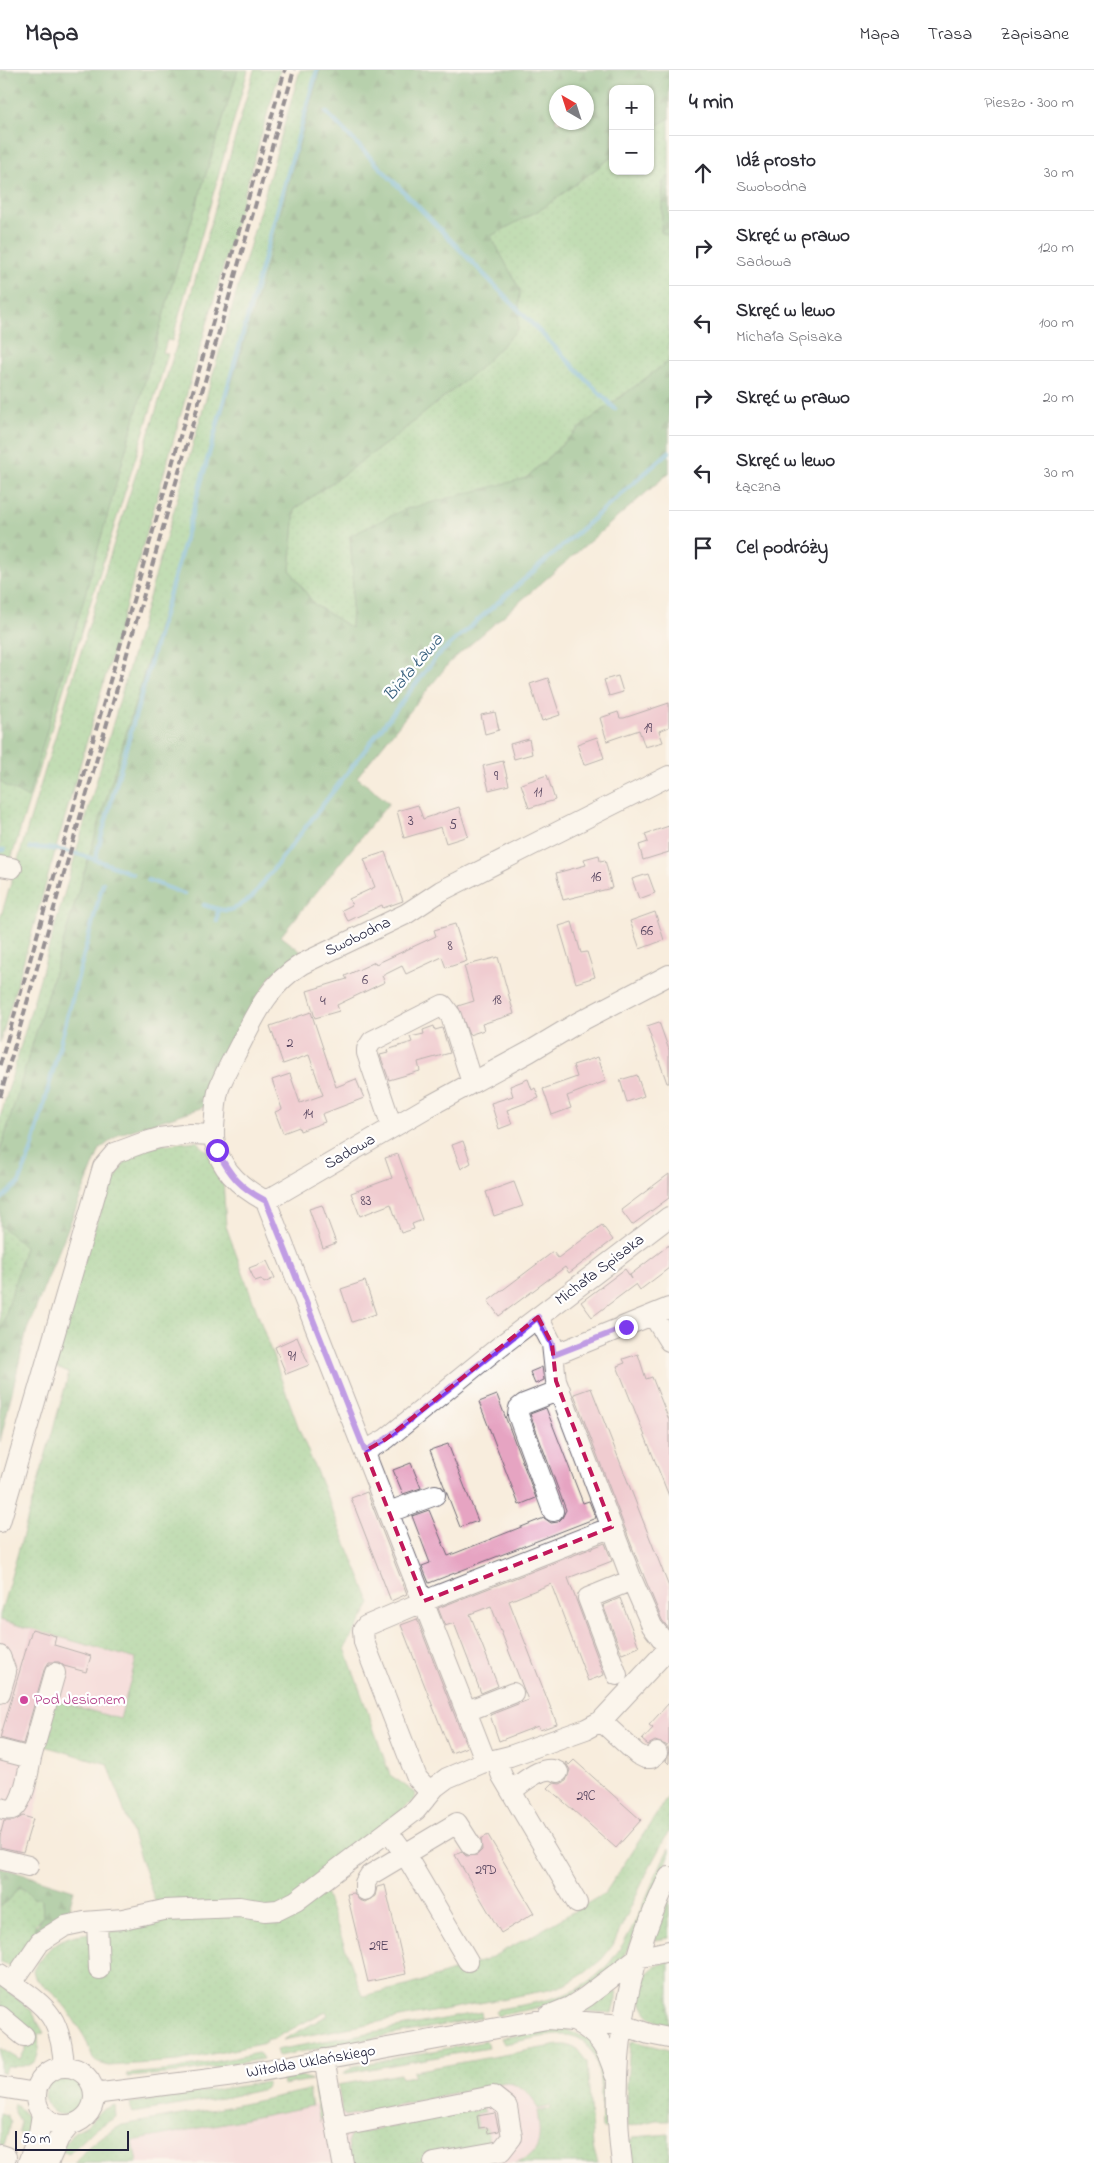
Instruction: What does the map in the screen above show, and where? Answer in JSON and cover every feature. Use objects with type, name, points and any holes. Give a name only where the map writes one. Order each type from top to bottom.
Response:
[{"type":"street","name":"Swobodna","points":[[266,1201],[245,1189],[235,1180],[217,1150],[214,1135],[216,1102],[221,1082],[262,1002],[272,990],[290,972],[313,959],[406,914],[441,892],[669,776]]},
{"type":"street","name":"Sadowa","points":[[266,1201],[392,1127],[472,1084],[591,1015],[669,975]]},
{"type":"street","points":[[392,1127],[367,1053],[367,1049],[372,1041],[443,1005],[451,1016],[472,1084]]},
{"type":"street","points":[[0,1522],[103,1167],[115,1153],[142,1142],[190,1134],[214,1135]]},
{"type":"street","points":[[266,1201],[467,1711],[491,1761],[511,1791],[577,1903]]},
{"type":"street","name":"Michała Spisaka","points":[[365,1451],[386,1439],[538,1317],[669,1217]]},
{"type":"street","points":[[554,1355],[661,1312],[669,1341]]},
{"type":"street","points":[[64,2067],[62,2043],[54,2020],[37,2000],[6,1979],[46,1936],[65,1926],[123,1919],[164,1910],[238,1907],[278,1910],[296,1901],[416,1810],[430,1792],[447,1778],[586,1729],[601,1721],[669,1648],[652,1626],[632,1580],[554,1374],[552,1344],[538,1317]]},
{"type":"street","points":[[554,1510],[518,1415],[519,1408],[524,1404],[560,1390]]},
{"type":"street","points":[[389,1512],[435,1495]]},
{"type":"street","points":[[430,1792],[417,1778],[363,1636],[364,1630],[370,1624],[424,1601],[612,1527]]},
{"type":"street","points":[[617,1674],[588,1598],[632,1580]]},
{"type":"street","points":[[0,1656],[6,1672],[0,1694]]},
{"type":"street","points":[[0,1808],[12,1809],[17,1806],[24,1790],[55,1673]]},
{"type":"street","points":[[467,1711],[513,1693]]},
{"type":"street","points":[[601,1721],[641,1756],[651,1758],[657,1753]]},
{"type":"street","points":[[0,1750],[31,1758]]},
{"type":"street","points":[[511,1791],[544,1770],[550,1769],[558,1772]]},
{"type":"street","points":[[365,1890],[365,1883],[370,1875],[457,1823],[471,1845]]},
{"type":"street","points":[[388,1831],[405,1854],[468,1960]]},
{"type":"street","points":[[0,1859],[28,1866]]},
{"type":"street","points":[[622,2163],[618,2083],[623,2025],[637,1958],[652,1913],[669,1877]]},
{"type":"street","points":[[97,1922],[99,1969]]},
{"type":"street","points":[[637,1958],[669,1951]]},
{"type":"street","name":"Witolda Uklańskiego","points":[[526,2022],[570,2007],[600,1988],[637,1958]]},
{"type":"street","points":[[0,2016],[24,2036]]},
{"type":"street","name":"Witolda Uklańskiego","points":[[94,2094],[210,2080],[554,2018],[623,2025],[669,2038]]},
{"type":"street","points":[[572,2020],[596,2036],[606,2048],[618,2083]]},
{"type":"street","points":[[324,2060],[343,2163]]},
{"type":"street","points":[[64,2067],[77,2070],[84,2075],[90,2082],[94,2094],[93,2104],[89,2112],[79,2122],[70,2125],[57,2124],[42,2114],[36,2102],[36,2093],[43,2077],[50,2071],[64,2067]]},
{"type":"street","points":[[0,2087],[36,2093]]},
{"type":"street","points":[[337,2127],[493,2096],[507,2107],[512,2137],[501,2151],[434,2163]]},
{"type":"street","points":[[28,2163],[39,2133],[42,2114]]},
{"type":"street","points":[[48,2163],[59,2138],[70,2125]]},
{"type":"highlighted area","points":[[538,1317],[552,1344],[556,1381],[612,1527],[424,1601],[365,1451],[386,1439]]},
{"type":"shaded area","points":[[0,1620],[136,1659],[120,1719],[53,1700],[32,1783],[42,1785],[23,1859],[0,1853]]},
{"type":"shaded area","points":[[536,2060],[557,2159],[534,2163],[137,2163],[132,2141]]},
{"type":"green space","points":[[0,70],[238,70],[175,274],[28,798],[3,784],[0,780]]},
{"type":"green space","points":[[238,70],[248,70],[172,341],[167,340],[163,353],[168,354],[10,863],[0,861],[0,780],[3,784],[28,797],[175,274]]},
{"type":"green space","points":[[254,70],[280,70],[0,1043],[0,919],[108,562],[177,344]]},
{"type":"green space","points":[[300,70],[320,70],[253,312],[0,1152],[0,1118]]},
{"type":"green space","points":[[320,70],[669,70],[669,118],[654,127],[654,85],[609,85],[609,159],[543,208],[491,236],[520,290],[518,329],[480,368],[391,440],[295,509],[290,570],[314,604],[351,628],[353,577],[350,536],[403,510],[526,478],[584,424],[669,361],[669,473],[450,662],[357,777],[389,803],[281,936],[303,953],[271,975],[254,1005],[204,1107],[120,1134],[100,1149],[27,1330],[0,1442],[0,1335],[25,1247],[0,1225],[0,1152],[253,312]]},
{"type":"green space","points":[[669,118],[669,176],[663,183],[661,232],[669,236],[669,361],[584,424],[526,478],[472,494],[350,536],[353,577],[351,628],[314,604],[290,570],[295,509],[391,440],[480,368],[518,329],[520,290],[490,236],[543,208],[609,159],[609,175],[654,175],[654,127]]},
{"type":"green space","points":[[669,176],[669,236],[661,232],[663,182]]},
{"type":"green space","points":[[196,1141],[210,1154],[223,1179],[226,1226],[301,1434],[371,1604],[345,1648],[390,1775],[416,1793],[415,1799],[318,1880],[325,1893],[363,1996],[410,1985],[486,1960],[605,1893],[669,1795],[669,1831],[651,1864],[613,1945],[602,1959],[585,1973],[567,1984],[549,1990],[283,2040],[328,2015],[326,2011],[275,2038],[265,2040],[266,2043],[178,2061],[109,2066],[98,2063],[93,2058],[85,2038],[67,2009],[52,1992],[35,1978],[33,1970],[52,1946],[62,1940],[82,1934],[123,1930],[123,1925],[157,1907],[108,1764],[40,1745],[53,1700],[120,1719],[136,1659],[0,1620],[0,1615],[69,1373],[53,1367],[76,1284],[100,1214],[113,1184],[126,1161],[139,1149]]},
{"type":"green space","points":[[0,1225],[25,1247],[0,1335]]},
{"type":"green space","points":[[669,1848],[669,1857],[630,1945],[623,1957],[604,1977],[556,2004],[497,2016],[496,2012],[499,2009],[563,1995],[585,1985],[602,1970],[617,1953],[629,1933]]},
{"type":"green space","points":[[0,1867],[74,1890],[68,1913],[75,1914],[36,1934],[34,1928],[43,1916],[42,1900],[39,1897],[34,1899],[26,1890],[19,1887],[9,1900],[0,1907]]},
{"type":"green space","points":[[19,1887],[42,1900],[43,1916],[35,1924],[36,1934],[13,1965],[8,1966],[0,1963],[0,1907],[9,1900]]},
{"type":"green space","points":[[669,1899],[669,1938],[656,1940],[654,1937]]},
{"type":"green space","points":[[669,1962],[669,2026],[656,2021],[647,2013],[642,2004],[640,1993],[647,1973],[656,1966]]},
{"type":"green space","points":[[0,1985],[31,2010],[44,2033],[38,2035],[37,2059],[29,2065],[6,2066],[4,2074],[0,2072],[0,2048],[20,2060],[31,2038],[0,2010]]},
{"type":"green space","points":[[618,1992],[612,2013],[583,2011]]},
{"type":"green space","points":[[481,2012],[482,2018],[278,2056],[276,2050]]},
{"type":"green space","points":[[565,2028],[590,2040],[601,2061],[606,2129],[602,2127],[598,2069],[594,2056],[587,2045],[577,2037],[562,2035],[504,2044],[501,2038]]},
{"type":"green space","points":[[486,2041],[488,2048],[342,2074],[354,2066]]},
{"type":"green space","points":[[633,2041],[669,2050],[669,2120],[656,2120],[627,2127],[628,2098],[626,2098],[630,2043]]},
{"type":"green space","points":[[558,2045],[567,2045],[577,2049],[587,2062],[593,2147],[598,2163],[515,2163],[531,2155],[538,2143],[537,2111],[551,2109],[550,2105],[537,2109],[533,2099],[526,2091],[506,2082],[345,2116],[342,2112],[338,2085],[400,2074],[401,2078],[414,2076],[414,2071]]},
{"type":"green space","points":[[258,2053],[263,2059],[180,2073],[127,2077],[127,2074],[173,2070]]},
{"type":"green space","points":[[301,2076],[312,2080],[283,2085],[282,2079]]},
{"type":"green space","points":[[64,2077],[71,2078],[77,2083],[82,2089],[82,2103],[77,2109],[71,2114],[64,2115],[57,2114],[51,2109],[46,2103],[45,2096],[46,2089],[51,2083],[57,2078]]},
{"type":"green space","points":[[267,2082],[265,2089],[132,2113],[130,2103]]},
{"type":"green space","points":[[319,2088],[324,2113],[320,2122],[314,2089]]},
{"type":"green space","points":[[309,2090],[312,2106],[133,2141],[137,2163],[75,2163],[87,2148],[98,2139],[122,2125],[233,2106]]},
{"type":"green space","points":[[14,2104],[22,2110],[27,2118],[30,2127],[30,2138],[19,2133],[20,2122],[13,2108]]},
{"type":"green space","points":[[115,2105],[116,2117],[94,2130],[69,2154],[60,2150],[74,2132],[87,2125],[101,2110]]},
{"type":"green space","points":[[483,2108],[485,2112],[476,2114],[478,2129],[487,2128],[489,2144],[484,2148],[411,2163],[351,2163],[348,2141],[351,2134]]},
{"type":"green space","points":[[0,2113],[7,2115],[11,2122],[4,2146],[0,2145]]},
{"type":"green space","points":[[669,2134],[669,2163],[631,2163],[628,2141],[633,2141],[633,2137]]},
{"type":"building","points":[[618,676],[623,692],[609,696],[604,680]]},
{"type":"building","points":[[548,678],[560,715],[542,721],[530,684]]},
{"type":"building","points":[[669,703],[669,727],[659,731],[663,742],[645,747],[639,730],[607,741],[600,718],[618,712],[620,718],[624,718]]},
{"type":"building","points":[[495,712],[499,730],[485,734],[481,715]]},
{"type":"building","points":[[597,737],[604,758],[584,765],[577,744]]},
{"type":"building","points":[[529,739],[532,754],[514,759],[510,744]]},
{"type":"building","points":[[503,761],[509,785],[489,790],[483,766]]},
{"type":"building","points":[[547,775],[555,800],[529,808],[521,784]]},
{"type":"building","points":[[418,805],[423,819],[459,807],[468,836],[446,843],[441,827],[404,838],[397,811]]},
{"type":"building","points":[[669,826],[669,852],[643,860],[639,845],[648,842],[645,834]]},
{"type":"building","points":[[385,852],[403,901],[383,908],[382,905],[348,921],[342,910],[352,905],[349,899],[375,887],[364,859]]},
{"type":"building","points":[[599,855],[600,861],[605,860],[612,888],[563,900],[556,873],[586,865],[584,859]]},
{"type":"building","points":[[648,874],[655,893],[639,899],[632,879]]},
{"type":"building","points":[[655,912],[664,940],[640,949],[630,921]]},
{"type":"building","points":[[572,922],[581,953],[587,952],[595,977],[576,983],[559,926]]},
{"type":"building","points":[[455,924],[467,961],[446,968],[442,957],[406,974],[402,966],[382,976],[385,982],[337,1005],[339,1011],[315,1018],[307,991],[347,979],[345,976],[436,936],[434,930]]},
{"type":"building","points":[[498,957],[514,1014],[482,1024],[484,1030],[469,1035],[458,1006],[474,1001],[464,966]]},
{"type":"building","points":[[311,1012],[336,1087],[356,1079],[364,1098],[322,1114],[325,1122],[300,1131],[299,1127],[283,1133],[275,1112],[282,1109],[272,1080],[290,1074],[300,1103],[323,1095],[309,1055],[283,1064],[270,1026]]},
{"type":"building","points":[[659,1022],[669,1050],[669,1083],[667,1083],[647,1026]]},
{"type":"building","points":[[434,1026],[435,1030],[442,1028],[450,1053],[418,1062],[420,1071],[389,1080],[380,1055],[388,1053],[387,1050],[412,1042],[410,1037],[424,1034],[423,1030]]},
{"type":"building","points":[[598,1057],[606,1081],[567,1096],[571,1108],[552,1115],[543,1089],[577,1077],[573,1065]]},
{"type":"building","points":[[637,1075],[644,1096],[627,1102],[620,1080]]},
{"type":"building","points":[[528,1079],[532,1090],[535,1088],[539,1098],[507,1110],[512,1124],[499,1129],[491,1103],[513,1096],[510,1086]]},
{"type":"building","points":[[463,1141],[471,1163],[461,1169],[452,1145]]},
{"type":"building","points":[[398,1154],[422,1220],[412,1224],[414,1229],[401,1233],[391,1204],[360,1216],[351,1193],[392,1178],[385,1158]]},
{"type":"building","points":[[669,1174],[669,1198],[632,1225],[621,1210]]},
{"type":"building","points":[[514,1182],[523,1206],[494,1216],[486,1192]]},
{"type":"building","points":[[322,1205],[336,1243],[323,1248],[309,1209]]},
{"type":"building","points":[[602,1225],[613,1240],[569,1273],[565,1267],[499,1316],[488,1301],[553,1252],[558,1258]]},
{"type":"building","points":[[669,1245],[669,1268],[640,1290],[636,1284],[592,1317],[581,1302],[625,1269],[632,1279],[630,1275]]},
{"type":"building","points":[[267,1261],[275,1278],[264,1283],[261,1279],[255,1281],[249,1268]]},
{"type":"building","points":[[365,1281],[376,1314],[352,1322],[341,1289]]},
{"type":"building","points":[[297,1337],[309,1365],[286,1374],[275,1347]]},
{"type":"building","points":[[638,1354],[646,1379],[652,1377],[669,1420],[669,1496],[617,1366],[625,1363],[623,1359]]},
{"type":"building","points":[[542,1367],[544,1380],[535,1384],[530,1372]]},
{"type":"building","points":[[591,1388],[669,1587],[669,1629],[662,1620],[634,1552],[574,1394]]},
{"type":"building","points":[[497,1395],[536,1498],[519,1505],[479,1402]]},
{"type":"building","points":[[546,1408],[583,1503],[589,1501],[596,1518],[429,1583],[422,1566],[430,1563],[412,1516],[429,1510],[448,1556],[544,1518],[551,1523],[558,1522],[562,1518],[566,1510],[530,1414]]},
{"type":"building","points":[[448,1444],[478,1521],[460,1527],[430,1450]]},
{"type":"building","points":[[411,1463],[421,1488],[403,1494],[393,1470]]},
{"type":"building","points":[[367,1492],[407,1594],[391,1601],[351,1498]]},
{"type":"building","points":[[605,1543],[612,1561],[568,1578],[604,1675],[588,1681],[551,1584],[509,1601],[557,1724],[540,1730],[538,1726],[499,1741],[490,1715],[528,1700],[491,1606],[470,1614],[498,1686],[481,1693],[454,1623],[445,1626],[438,1608]]},
{"type":"building","points":[[620,1598],[639,1647],[622,1654],[603,1605]]},
{"type":"building","points":[[417,1619],[467,1747],[451,1753],[401,1625]]},
{"type":"building","name":"Pod Jesionem","points":[[32,1629],[56,1636],[54,1645],[91,1656],[86,1672],[64,1666],[59,1662],[49,1662],[44,1670],[23,1744],[0,1738]]},
{"type":"building","points":[[669,1703],[669,1751],[666,1745],[655,1741],[648,1745],[642,1740],[653,1728],[649,1725]]},
{"type":"building","points":[[669,1751],[669,1764],[666,1761]]},
{"type":"building","points":[[574,1760],[641,1820],[616,1848],[548,1788],[553,1783],[560,1784],[566,1781],[570,1770],[566,1763],[569,1765]]},
{"type":"building","points":[[23,1816],[33,1819],[23,1852],[0,1847],[0,1836],[4,1821],[14,1821]]},
{"type":"building","points":[[488,1835],[534,1913],[501,1933],[455,1855],[461,1851],[466,1856],[477,1855],[482,1850],[481,1839]]},
{"type":"building","points":[[385,1885],[406,1974],[368,1982],[347,1894],[354,1893],[359,1900],[365,1902],[375,1896],[377,1887]]},
{"type":"building","points":[[495,2113],[499,2131],[488,2133],[487,2127],[479,2128],[477,2116]]},
{"type":"waterway","points":[[95,859],[317,70]]},
{"type":"waterway","points":[[326,112],[615,409]]},
{"type":"waterway","name":"Biała Ława","points":[[204,905],[230,910],[252,897],[437,656],[669,452]]},
{"type":"waterway","name":"Biała Ława","points":[[30,848],[56,849],[69,852],[132,874]]},
{"type":"waterway","name":"Biała Ława","points":[[148,880],[184,894]]},
{"type":"waterway","points":[[0,1200],[19,1183],[32,1149],[103,883]]},
{"type":"waterway","points":[[217,921],[218,909]]},
{"type":"railway","points":[[0,1065],[285,70]]},
{"type":"railway","points":[[0,1097],[294,70]]},
{"type":"place","name":"Pod Jesionem","points":[[24,1700]]},
{"type":"route","points":[[217,1150],[235,1180],[252,1194],[266,1201],[365,1451],[386,1439],[538,1317],[550,1339],[554,1355],[626,1327]]}]
